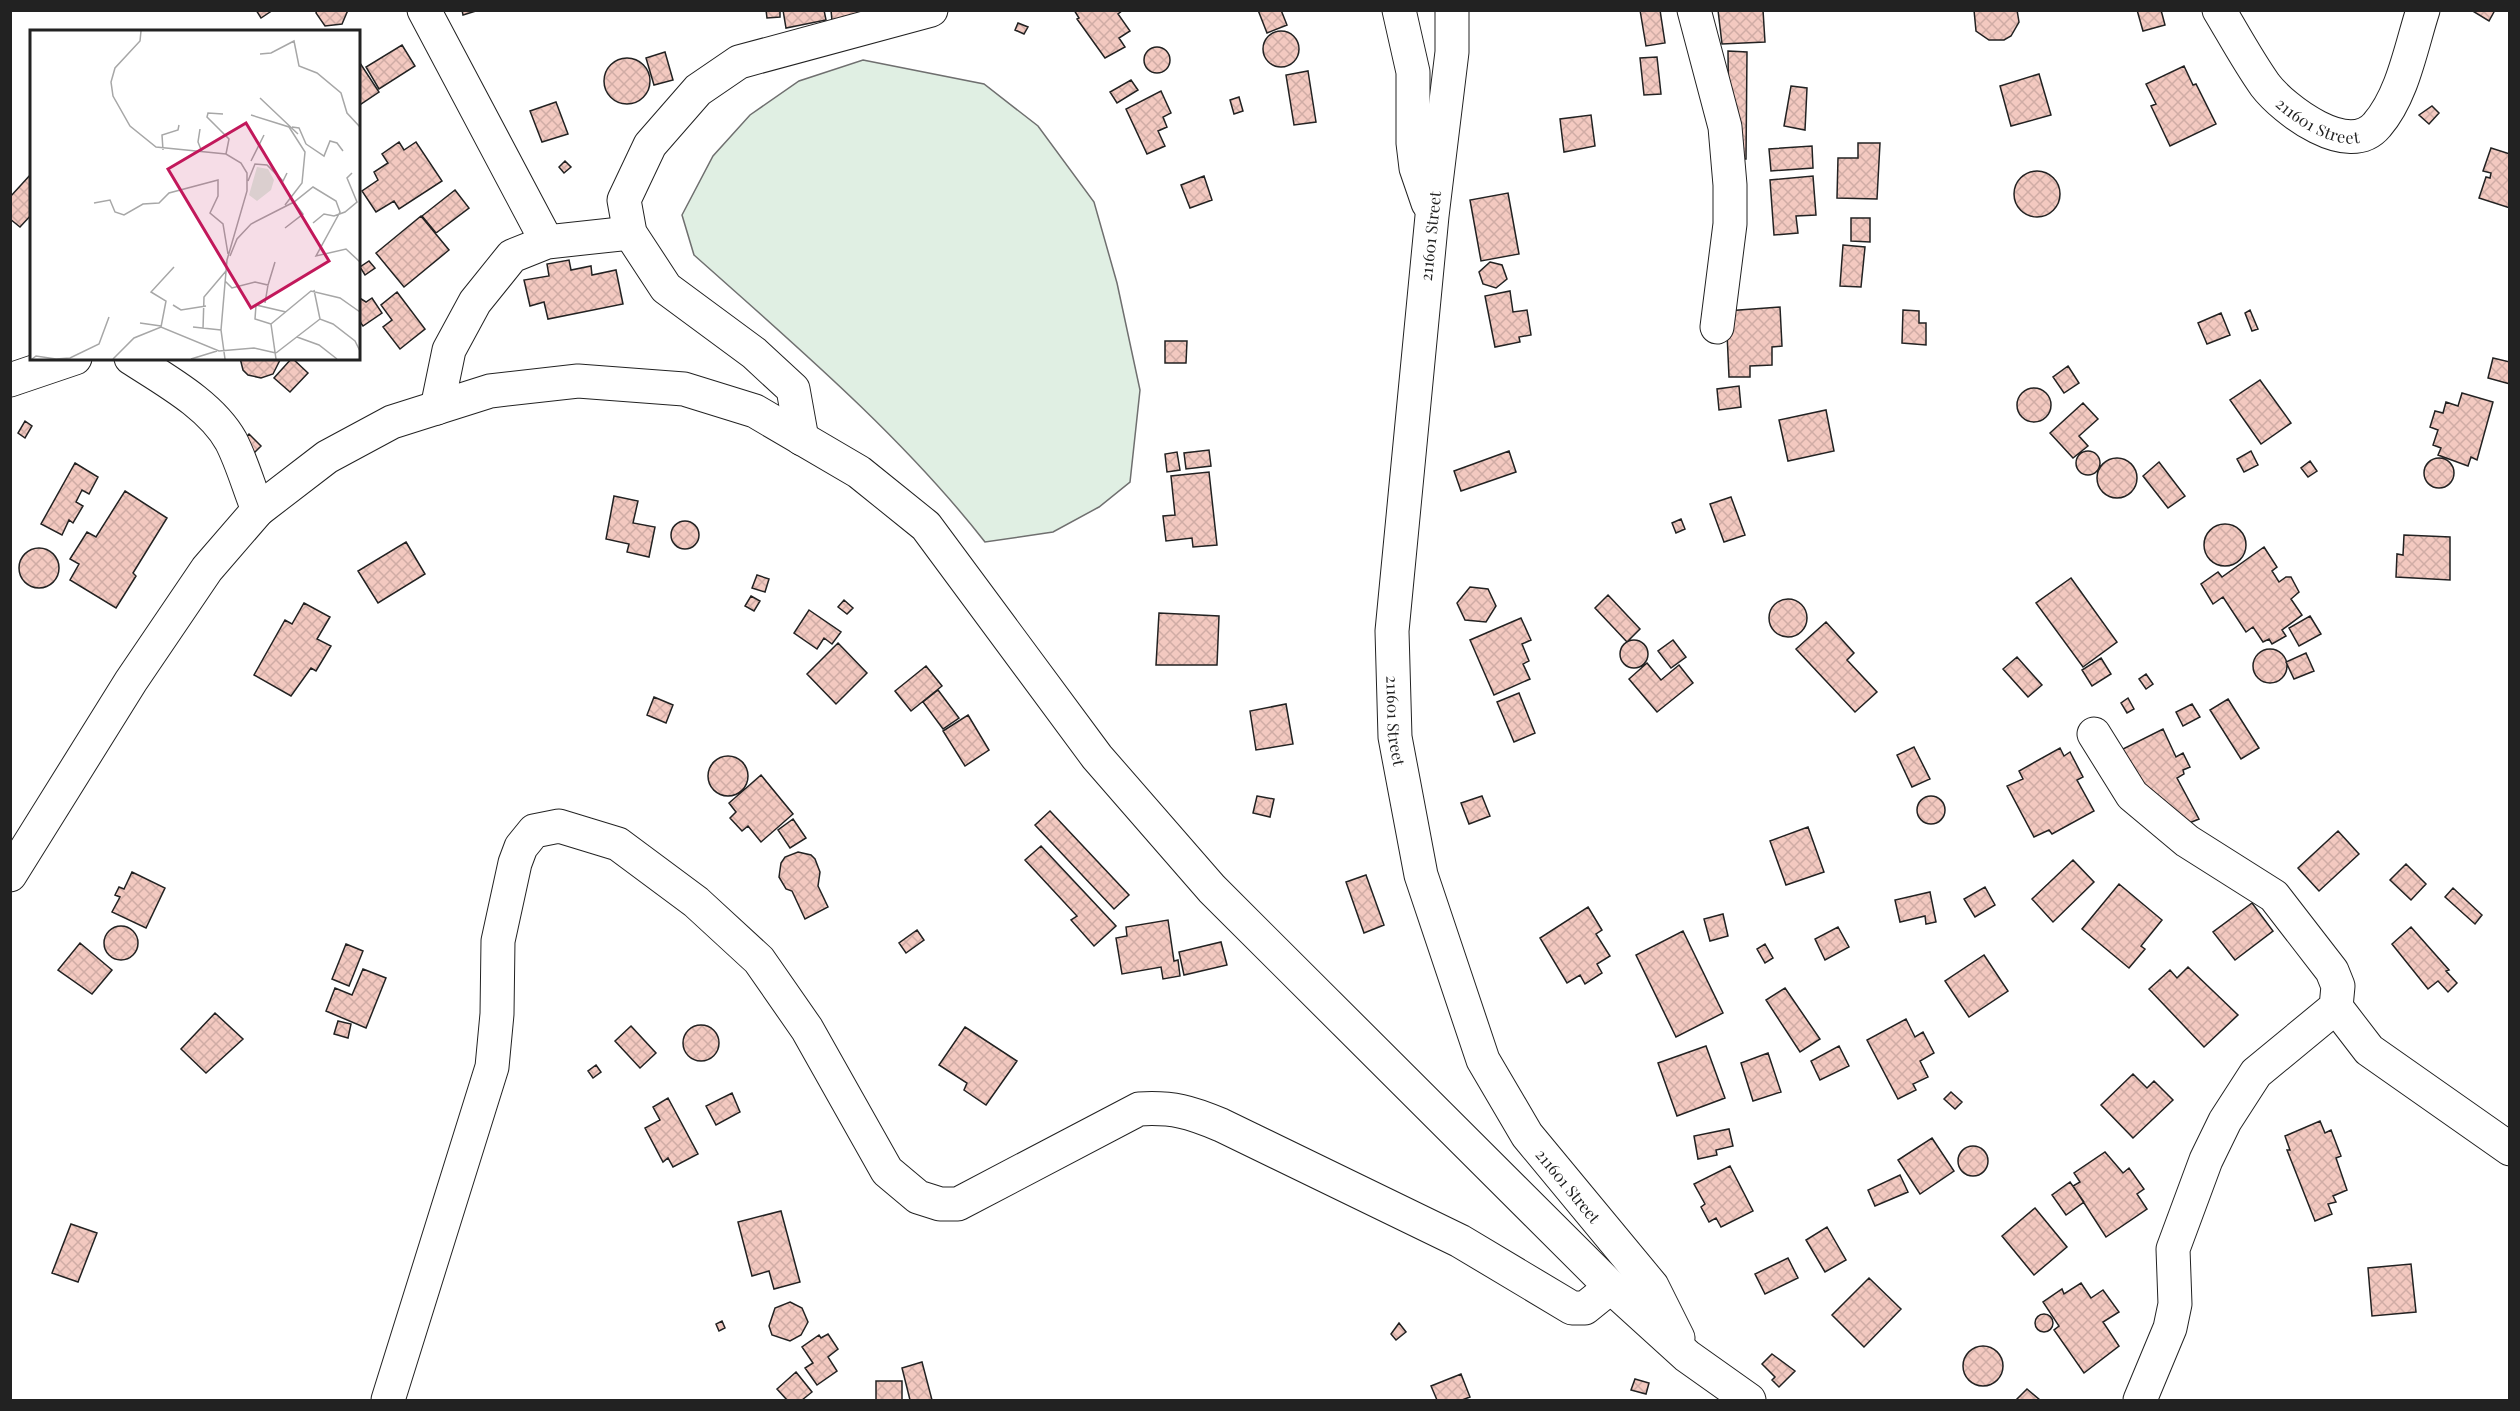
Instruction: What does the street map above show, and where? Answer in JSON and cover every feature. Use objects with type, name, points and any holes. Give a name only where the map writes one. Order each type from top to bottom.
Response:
[{"type":"street","points":[[424,10],[547,243]]},
{"type":"street","points":[[802,439],[793,389],[754,352],[666,288],[630,233],[624,200],[650,145],[698,90],[739,62],[931,10]]},
{"type":"street","points":[[1399,10],[1413,72],[1413,143],[1416,168],[1432,216]]},
{"type":"street","name":"211601 Street","points":[[1452,10],[1452,52],[1432,216],[1392,631],[1395,737],[1421,875],[1482,1060],[1527,1135],[1652,1286],[1687,1356]]},
{"type":"street","points":[[1694,10],[1725,127],[1730,186],[1730,224],[1717,327]]},
{"type":"street","name":"211601 Street","points":[[2219,10],[2266,86],[2315,128],[2345,138],[2365,135],[2377,126],[2398,89],[2423,10]]},
{"type":"street","points":[[437,408],[449,350],[476,302],[512,256],[547,243],[630,233]]},
{"type":"street","points":[[10,380],[69,360]]},
{"type":"street","points":[[134,360],[210,416],[230,440],[258,510]]},
{"type":"street","points":[[10,875],[131,681],[207,569],[258,510],[327,457],[392,422],[490,391],[578,381],[672,388],[754,411],[859,472],[926,526],[1097,757],[1212,889],[1611,1287],[1687,1356],[1749,1401]]},
{"type":"street","points":[[2094,734],[2132,795],[2187,841],[2274,896],[2332,971],[2337,986],[2336,1007],[2369,1050],[2411,1082],[2510,1149]]},
{"type":"street","points":[[10,825],[43,823]]},
{"type":"street","points":[[388,1401],[492,1067],[497,1014],[498,941],[515,862],[521,847],[534,831],[559,826],[618,844],[696,902],[759,960],[807,1029],[887,1171],[918,1197],[940,1204],[958,1204],[1139,1109],[1168,1108],[1189,1111],[1221,1125],[1460,1241],[1572,1308],[1585,1308],[1611,1287]]},
{"type":"street","points":[[2140,1401],[2170,1328],[2175,1304],[2173,1249],[2206,1160],[2225,1121],[2256,1073],[2336,1007]]},
{"type":"green space","points":[[863,60],[984,84],[1038,126],[1094,202],[1117,283],[1140,390],[1130,482],[1099,507],[1053,532],[985,542],[919,465],[846,392],[694,255],[682,215],[713,156],[750,115],[799,81]]},
{"type":"building","points":[[256,10],[273,10],[261,18]]},
{"type":"building","points":[[317,10],[348,10],[342,24],[325,26],[316,13]]},
{"type":"building","points":[[462,10],[479,10],[463,15]]},
{"type":"building","points":[[766,10],[780,10],[780,17],[767,18]]},
{"type":"building","points":[[783,10],[824,10],[826,20],[786,28]]},
{"type":"building","points":[[831,10],[862,10],[863,16],[832,21]]},
{"type":"building","points":[[1074,10],[1123,10],[1118,14],[1130,31],[1119,38],[1125,47],[1105,58],[1077,19],[1079,18]]},
{"type":"building","points":[[1258,10],[1281,10],[1287,25],[1267,33]]},
{"type":"building","points":[[1640,10],[1660,10],[1665,43],[1646,46]]},
{"type":"building","points":[[1718,10],[1763,10],[1765,42],[1722,44]]},
{"type":"building","points":[[1974,10],[2017,10],[2019,22],[2011,36],[2004,40],[1989,40],[1976,31]]},
{"type":"building","points":[[2137,10],[2161,10],[2165,25],[2143,31]]},
{"type":"building","points":[[2471,10],[2495,10],[2489,21]]},
{"type":"building","points":[[1018,23],[1028,27],[1024,34],[1015,30]]},
{"type":"building","points":[[1281,31],[1294,36],[1299,49],[1294,62],[1281,67],[1268,62],[1263,49],[1268,36]]},
{"type":"building","points":[[402,45],[415,66],[379,89],[366,67]]},
{"type":"building","points":[[1157,47],[1166,51],[1170,60],[1166,69],[1157,73],[1148,69],[1144,60],[1148,51]]},
{"type":"building","points":[[1728,51],[1747,52],[1746,159],[1729,159]]},
{"type":"building","points":[[665,52],[673,80],[654,85],[646,58]]},
{"type":"building","points":[[1657,57],[1661,94],[1644,95],[1640,58]]},
{"type":"building","points":[[627,58],[643,65],[650,81],[643,97],[627,104],[611,97],[604,81],[611,65]]},
{"type":"building","points":[[360,63],[379,92],[360,105]]},
{"type":"building","points":[[2184,66],[2193,85],[2196,84],[2216,124],[2170,146],[2151,106],[2156,104],[2146,84]]},
{"type":"building","points":[[1308,71],[1316,122],[1294,125],[1286,75]]},
{"type":"building","points":[[2039,74],[2051,115],[2011,126],[2000,86]]},
{"type":"building","points":[[1131,80],[1138,90],[1117,103],[1110,92]]},
{"type":"building","points":[[1791,86],[1807,88],[1805,130],[1784,126]]},
{"type":"building","points":[[1161,91],[1171,113],[1163,117],[1167,127],[1158,131],[1165,146],[1147,154],[1126,109]]},
{"type":"building","points":[[1239,97],[1243,111],[1234,114],[1230,100]]},
{"type":"building","points":[[556,102],[568,134],[542,142],[530,111]]},
{"type":"building","points":[[2432,106],[2439,113],[2429,124],[2419,115]]},
{"type":"building","points":[[1591,115],[1595,146],[1564,152],[1560,119]]},
{"type":"building","points":[[399,142],[404,150],[416,142],[442,181],[399,209],[394,201],[376,212],[362,191],[378,180],[374,172],[388,163],[382,154]]},
{"type":"building","points":[[1858,143],[1880,143],[1877,199],[1837,198],[1838,158],[1858,158]]},
{"type":"building","points":[[1812,146],[1813,168],[1771,171],[1769,149]]},
{"type":"building","points":[[2491,148],[2510,154],[2510,208],[2479,198],[2486,177],[2490,178],[2491,173],[2483,171]]},
{"type":"building","points":[[565,161],[571,167],[564,173],[559,167]]},
{"type":"building","points":[[2037,171],[2053,178],[2060,194],[2053,210],[2037,217],[2021,210],[2014,194],[2021,178]]},
{"type":"building","points":[[30,175],[30,216],[20,227],[10,219],[10,197]]},
{"type":"building","points":[[1204,176],[1212,200],[1190,208],[1181,185]]},
{"type":"building","points":[[1813,176],[1816,215],[1796,216],[1798,233],[1774,235],[1770,180]]},
{"type":"building","points":[[455,190],[469,208],[436,233],[422,216]]},
{"type":"building","points":[[1508,193],[1519,254],[1481,261],[1470,200]]},
{"type":"building","points":[[421,216],[449,250],[404,287],[376,253]]},
{"type":"building","points":[[1851,218],[1870,218],[1870,242],[1851,241]]},
{"type":"building","points":[[1843,245],[1865,247],[1861,287],[1840,286]]},
{"type":"building","points":[[569,260],[571,270],[591,266],[592,275],[616,270],[623,304],[548,319],[544,302],[530,306],[524,280],[549,276],[547,264]]},
{"type":"building","points":[[369,261],[375,268],[365,275],[360,267]]},
{"type":"building","points":[[1490,262],[1502,265],[1507,279],[1496,288],[1483,284],[1479,272]]},
{"type":"building","points":[[1510,291],[1513,312],[1527,310],[1531,335],[1519,337],[1520,342],[1495,347],[1485,296]]},
{"type":"building","points":[[397,292],[425,329],[400,349],[383,327],[392,320],[381,305]]},
{"type":"building","points":[[360,298],[366,302],[372,298],[382,313],[363,326],[360,322]]},
{"type":"building","points":[[1780,307],[1782,346],[1772,347],[1772,365],[1750,366],[1750,377],[1729,377],[1726,311]]},
{"type":"building","points":[[1903,310],[1919,311],[1919,323],[1926,323],[1926,345],[1902,343]]},
{"type":"building","points":[[2250,310],[2258,329],[2252,331],[2245,313]]},
{"type":"building","points":[[2221,313],[2230,335],[2207,344],[2198,323]]},
{"type":"building","points":[[1165,341],[1187,341],[1186,363],[1165,363]]},
{"type":"building","points":[[2493,358],[2510,362],[2510,384],[2488,378]]},
{"type":"building","points":[[240,360],[280,360],[273,374],[261,378],[248,375],[243,370]]},
{"type":"building","points":[[290,360],[294,360],[308,373],[290,392],[274,378]]},
{"type":"building","points":[[2068,366],[2079,383],[2064,393],[2053,377]]},
{"type":"building","points":[[2260,380],[2291,423],[2261,444],[2230,400]]},
{"type":"building","points":[[1739,386],[1741,407],[1719,410],[1717,389]]},
{"type":"building","points":[[2034,388],[2046,393],[2051,405],[2046,417],[2034,422],[2022,417],[2017,405],[2022,393]]},
{"type":"building","points":[[2462,393],[2493,402],[2477,460],[2471,457],[2468,466],[2438,455],[2441,448],[2433,445],[2438,430],[2430,427],[2435,411],[2443,413],[2446,402],[2458,406]]},
{"type":"building","points":[[2083,403],[2098,419],[2079,436],[2088,446],[2073,458],[2050,433]]},
{"type":"building","points":[[1826,410],[1834,451],[1788,461],[1779,420]]},
{"type":"building","points":[[25,421],[32,426],[25,438],[18,433]]},
{"type":"building","points":[[249,434],[261,446],[249,458],[237,446]]},
{"type":"building","points":[[1209,450],[1211,466],[1186,469],[1184,453]]},
{"type":"building","points":[[1509,451],[1516,472],[1461,491],[1454,471]]},
{"type":"building","points":[[2088,451],[2097,454],[2100,463],[2097,472],[2088,475],[2079,472],[2076,463],[2079,454]]},
{"type":"building","points":[[2251,451],[2258,465],[2244,472],[2237,459]]},
{"type":"building","points":[[1177,452],[1180,470],[1167,472],[1165,454]]},
{"type":"building","points":[[2117,458],[2131,464],[2137,478],[2131,492],[2117,498],[2103,492],[2097,478],[2103,464]]},
{"type":"building","points":[[2439,458],[2445,459],[2453,467],[2453,479],[2445,487],[2439,488],[2433,487],[2425,479],[2424,473],[2425,467],[2433,459]]},
{"type":"building","points":[[2310,461],[2317,471],[2308,477],[2301,468]]},
{"type":"building","points":[[2159,462],[2185,496],[2168,508],[2143,476]]},
{"type":"building","points":[[75,463],[98,477],[89,494],[82,490],[76,502],[83,506],[73,523],[69,520],[62,535],[41,524]]},
{"type":"building","points":[[1209,472],[1217,545],[1193,547],[1192,538],[1166,541],[1163,516],[1175,515],[1171,476]]},
{"type":"building","points":[[125,491],[167,518],[133,573],[136,576],[116,608],[70,580],[79,564],[70,559],[87,532],[96,537]]},
{"type":"building","points":[[614,496],[638,501],[633,523],[655,527],[649,557],[627,552],[629,544],[606,539]]},
{"type":"building","points":[[1731,497],[1745,535],[1724,542],[1710,504]]},
{"type":"building","points":[[1681,519],[1685,529],[1676,533],[1672,523]]},
{"type":"building","points":[[685,521],[695,525],[699,535],[695,545],[685,549],[675,545],[671,535],[675,525]]},
{"type":"building","points":[[2225,524],[2233,525],[2240,530],[2245,537],[2245,553],[2240,560],[2233,565],[2225,566],[2217,565],[2210,560],[2205,553],[2204,545],[2205,537],[2210,530],[2217,525]]},
{"type":"building","points":[[2404,535],[2450,537],[2450,580],[2396,577],[2397,554],[2403,555]]},
{"type":"building","points":[[406,542],[425,574],[378,603],[358,571]]},
{"type":"building","points":[[2264,547],[2277,567],[2272,571],[2279,582],[2286,577],[2291,577],[2299,592],[2291,599],[2302,615],[2282,630],[2286,636],[2272,644],[2269,639],[2263,642],[2253,627],[2246,632],[2223,597],[2213,604],[2201,584],[2218,572],[2222,577]]},
{"type":"building","points":[[39,548],[53,554],[59,568],[53,582],[39,588],[25,582],[19,568],[25,554]]},
{"type":"building","points":[[757,575],[769,579],[765,592],[752,588]]},
{"type":"building","points":[[2071,578],[2117,642],[2083,667],[2036,603]]},
{"type":"building","points":[[1470,587],[1488,589],[1496,606],[1486,622],[1465,620],[1457,603]]},
{"type":"building","points":[[1608,595],[1640,629],[1627,642],[1595,608]]},
{"type":"building","points":[[751,596],[760,601],[754,611],[745,606]]},
{"type":"building","points":[[1788,599],[1801,605],[1807,618],[1801,631],[1788,637],[1775,631],[1769,618],[1775,605]]},
{"type":"building","points":[[844,600],[853,608],[847,614],[838,607]]},
{"type":"building","points":[[304,603],[330,617],[317,639],[331,646],[316,671],[311,668],[291,696],[254,675],[285,620],[292,624]]},
{"type":"building","points":[[809,610],[841,632],[832,644],[824,638],[817,649],[794,633]]},
{"type":"building","points":[[1159,613],[1219,616],[1217,665],[1156,665]]},
{"type":"building","points":[[2310,616],[2321,634],[2299,646],[2289,628]]},
{"type":"building","points":[[1521,618],[1531,640],[1522,644],[1529,661],[1523,664],[1530,679],[1494,695],[1470,640]]},
{"type":"building","points":[[1826,622],[1854,653],[1847,660],[1877,692],[1855,712],[1796,649]]},
{"type":"building","points":[[1634,640],[1644,644],[1648,654],[1644,664],[1634,668],[1624,664],[1620,654],[1624,644]]},
{"type":"building","points":[[1673,640],[1686,657],[1671,668],[1658,651]]},
{"type":"building","points":[[838,643],[867,673],[836,704],[807,674]]},
{"type":"building","points":[[2270,649],[2282,654],[2287,666],[2282,678],[2270,683],[2258,678],[2253,666],[2258,654]]},
{"type":"building","points":[[2306,653],[2314,671],[2294,679],[2286,662]]},
{"type":"building","points":[[2017,657],[2042,685],[2028,697],[2003,669]]},
{"type":"building","points":[[2101,658],[2111,674],[2092,686],[2082,670]]},
{"type":"building","points":[[1647,663],[1661,680],[1679,665],[1693,683],[1657,712],[1629,679]]},
{"type":"building","points":[[926,666],[942,686],[911,711],[895,691]]},
{"type":"building","points":[[2146,674],[2153,684],[2146,689],[2139,679]]},
{"type":"building","points":[[938,690],[959,718],[943,729],[923,702]]},
{"type":"building","points":[[1519,693],[1535,733],[1514,742],[1497,702]]},
{"type":"building","points":[[654,697],[673,705],[666,723],[647,715]]},
{"type":"building","points":[[2128,698],[2134,709],[2127,713],[2121,703]]},
{"type":"building","points":[[2228,699],[2259,748],[2241,759],[2210,710]]},
{"type":"building","points":[[1286,704],[1293,744],[1256,750],[1250,711]]},
{"type":"building","points":[[2192,704],[2200,717],[2183,726],[2176,712]]},
{"type":"building","points":[[968,715],[989,750],[965,766],[943,731]]},
{"type":"building","points":[[2163,729],[2176,757],[2183,753],[2190,767],[2183,770],[2184,774],[2177,778],[2199,819],[2174,829],[2117,752]]},
{"type":"building","points":[[1914,747],[1930,779],[1912,787],[1897,755]]},
{"type":"building","points":[[2060,748],[2064,756],[2070,752],[2083,777],[2077,780],[2094,811],[2052,834],[2049,830],[2034,837],[2007,786],[2023,779],[2019,771]]},
{"type":"building","points":[[728,756],[742,762],[748,776],[742,790],[728,796],[714,790],[708,776],[714,762]]},
{"type":"building","points":[[761,775],[793,814],[761,842],[748,826],[742,831],[730,818],[736,812],[729,803]]},
{"type":"building","points":[[1257,796],[1274,799],[1270,817],[1253,813]]},
{"type":"building","points":[[1482,796],[1490,816],[1469,824],[1461,803]]},
{"type":"building","points":[[1931,796],[1941,800],[1945,810],[1941,820],[1931,824],[1921,820],[1917,810],[1921,800]]},
{"type":"building","points":[[1050,811],[1129,895],[1114,909],[1035,825]]},
{"type":"building","points":[[793,819],[806,838],[790,848],[778,830]]},
{"type":"building","points":[[1808,827],[1824,872],[1786,885],[1770,841]]},
{"type":"building","points":[[2338,831],[2359,854],[2319,891],[2298,868]]},
{"type":"building","points":[[1041,846],[1116,926],[1094,946],[1071,920],[1077,916],[1025,860]]},
{"type":"building","points":[[798,852],[811,855],[815,859],[820,872],[818,886],[828,907],[805,919],[792,891],[786,889],[779,877],[781,863],[785,857]]},
{"type":"building","points":[[2073,860],[2094,882],[2053,922],[2032,899]]},
{"type":"building","points":[[2406,864],[2426,884],[2411,900],[2390,880]]},
{"type":"building","points":[[132,872],[165,888],[146,928],[112,912],[120,897],[115,895],[119,887],[124,889]]},
{"type":"building","points":[[1366,875],[1384,925],[1364,933],[1346,882]]},
{"type":"building","points":[[2119,884],[2162,920],[2141,946],[2145,949],[2129,968],[2082,929]]},
{"type":"building","points":[[1985,887],[1995,905],[1975,917],[1964,899]]},
{"type":"building","points":[[2453,888],[2482,915],[2475,924],[2445,897]]},
{"type":"building","points":[[1930,892],[1936,922],[1926,924],[1925,916],[1900,922],[1895,900]]},
{"type":"building","points":[[2252,903],[2273,931],[2235,960],[2213,932]]},
{"type":"building","points":[[1588,907],[1602,930],[1596,934],[1610,956],[1597,964],[1602,973],[1585,984],[1580,975],[1567,983],[1540,938]]},
{"type":"building","points":[[1723,914],[1728,936],[1710,941],[1704,919]]},
{"type":"building","points":[[1168,920],[1174,961],[1178,960],[1180,976],[1163,979],[1161,967],[1122,974],[1116,938],[1127,936],[1126,927]]},
{"type":"building","points":[[121,926],[133,931],[138,943],[133,955],[121,960],[109,955],[104,943],[109,931]]},
{"type":"building","points":[[1838,927],[1849,947],[1825,960],[1815,939]]},
{"type":"building","points":[[2411,927],[2449,970],[2446,971],[2457,983],[2448,992],[2438,981],[2428,989],[2392,944]]},
{"type":"building","points":[[917,930],[924,940],[906,953],[899,943]]},
{"type":"building","points":[[1683,931],[1723,1013],[1676,1037],[1636,955]]},
{"type":"building","points":[[1221,942],[1227,965],[1184,975],[1179,952]]},
{"type":"building","points":[[80,943],[112,970],[92,994],[58,970]]},
{"type":"building","points":[[346,944],[363,951],[349,986],[332,979]]},
{"type":"building","points":[[1765,944],[1773,958],[1765,963],[1757,949]]},
{"type":"building","points":[[1984,955],[2008,991],[1969,1017],[1945,981]]},
{"type":"building","points":[[2188,967],[2238,1015],[2204,1047],[2149,989],[2170,970],[2177,978]]},
{"type":"building","points":[[363,969],[386,978],[366,1028],[326,1011],[335,988],[352,995]]},
{"type":"building","points":[[1785,988],[1820,1039],[1800,1052],[1766,1000]]},
{"type":"building","points":[[215,1013],[243,1039],[206,1073],[181,1049]]},
{"type":"building","points":[[1906,1019],[1915,1037],[1923,1032],[1934,1053],[1920,1061],[1928,1077],[1913,1084],[1916,1090],[1898,1099],[1867,1040]]},
{"type":"building","points":[[338,1021],[351,1024],[348,1038],[334,1034]]},
{"type":"building","points":[[701,1025],[714,1030],[719,1043],[714,1056],[701,1061],[688,1056],[683,1043],[688,1030]]},
{"type":"building","points":[[631,1026],[656,1053],[640,1068],[615,1041]]},
{"type":"building","points":[[965,1027],[1017,1061],[986,1105],[964,1090],[967,1083],[939,1065]]},
{"type":"building","points":[[1706,1046],[1725,1098],[1677,1116],[1658,1063]]},
{"type":"building","points":[[1839,1046],[1849,1066],[1820,1080],[1811,1061]]},
{"type":"building","points":[[1768,1053],[1781,1092],[1753,1101],[1741,1063]]},
{"type":"building","points":[[596,1065],[601,1072],[593,1078],[588,1071]]},
{"type":"building","points":[[2133,1074],[2147,1088],[2154,1081],[2173,1100],[2133,1138],[2101,1105]]},
{"type":"building","points":[[1951,1092],[1962,1102],[1955,1109],[1944,1099]]},
{"type":"building","points":[[732,1093],[740,1112],[716,1125],[706,1106]]},
{"type":"building","points":[[668,1098],[698,1154],[673,1167],[668,1158],[663,1162],[645,1128],[660,1120],[653,1107]]},
{"type":"building","points":[[2320,1121],[2325,1133],[2331,1130],[2341,1156],[2336,1158],[2347,1190],[2333,1196],[2336,1202],[2328,1204],[2332,1214],[2315,1221],[2287,1150],[2290,1150],[2285,1136]]},
{"type":"building","points":[[1729,1129],[1733,1146],[1716,1150],[1717,1155],[1698,1159],[1694,1136]]},
{"type":"building","points":[[1932,1138],[1954,1171],[1920,1194],[1898,1160]]},
{"type":"building","points":[[1973,1146],[1984,1150],[1988,1161],[1984,1172],[1973,1176],[1962,1172],[1958,1161],[1962,1150]]},
{"type":"building","points":[[2105,1152],[2123,1173],[2129,1168],[2144,1189],[2137,1194],[2147,1209],[2106,1237],[2073,1186],[2080,1182],[2074,1173]]},
{"type":"building","points":[[1730,1166],[1753,1211],[1721,1227],[1716,1218],[1709,1222],[1701,1207],[1705,1204],[1694,1184]]},
{"type":"building","points":[[1900,1175],[1908,1192],[1875,1206],[1868,1190]]},
{"type":"building","points":[[2070,1182],[2084,1202],[2066,1215],[2052,1195]]},
{"type":"building","points":[[2035,1208],[2067,1247],[2034,1275],[2002,1236]]},
{"type":"building","points":[[781,1211],[800,1282],[774,1289],[769,1271],[752,1276],[738,1222]]},
{"type":"building","points":[[71,1224],[97,1233],[78,1282],[52,1273]]},
{"type":"building","points":[[1827,1227],[1846,1260],[1825,1272],[1806,1240]]},
{"type":"building","points":[[1788,1258],[1798,1278],[1765,1294],[1755,1274]]},
{"type":"building","points":[[2411,1264],[2416,1312],[2372,1316],[2368,1268]]},
{"type":"building","points":[[1869,1278],[1901,1309],[1864,1347],[1832,1315]]},
{"type":"building","points":[[2081,1283],[2091,1298],[2103,1290],[2119,1312],[2103,1322],[2119,1346],[2084,1373],[2054,1330],[2059,1326],[2043,1302],[2062,1289],[2064,1294]]},
{"type":"building","points":[[790,1302],[802,1308],[808,1322],[801,1335],[790,1341],[772,1335],[769,1326],[775,1308]]},
{"type":"building","points":[[2044,1314],[2050,1317],[2053,1323],[2050,1329],[2044,1332],[2038,1329],[2035,1323],[2038,1317]]},
{"type":"building","points":[[722,1321],[725,1328],[719,1331],[716,1324]]},
{"type":"building","points":[[1399,1323],[1406,1332],[1396,1340],[1391,1334]]},
{"type":"building","points":[[828,1334],[838,1349],[828,1357],[837,1371],[817,1385],[805,1368],[813,1363],[802,1347],[819,1335],[821,1338]]},
{"type":"building","points":[[1983,1346],[1991,1347],[1997,1352],[2002,1358],[2002,1374],[1997,1380],[1991,1385],[1983,1386],[1975,1385],[1969,1380],[1964,1374],[1963,1366],[1964,1358],[1969,1352],[1975,1347]]},
{"type":"building","points":[[1772,1354],[1795,1371],[1779,1387],[1772,1380],[1775,1377],[1762,1364]]},
{"type":"building","points":[[922,1362],[932,1400],[910,1400],[902,1368]]},
{"type":"building","points":[[796,1372],[812,1392],[802,1400],[787,1400],[777,1389]]},
{"type":"building","points":[[1461,1374],[1470,1397],[1462,1400],[1437,1400],[1431,1386]]},
{"type":"building","points":[[1635,1379],[1649,1383],[1646,1394],[1631,1390]]},
{"type":"building","points":[[876,1381],[902,1381],[902,1400],[876,1400]]},
{"type":"building","points":[[2027,1389],[2040,1400],[2016,1400]]}]
